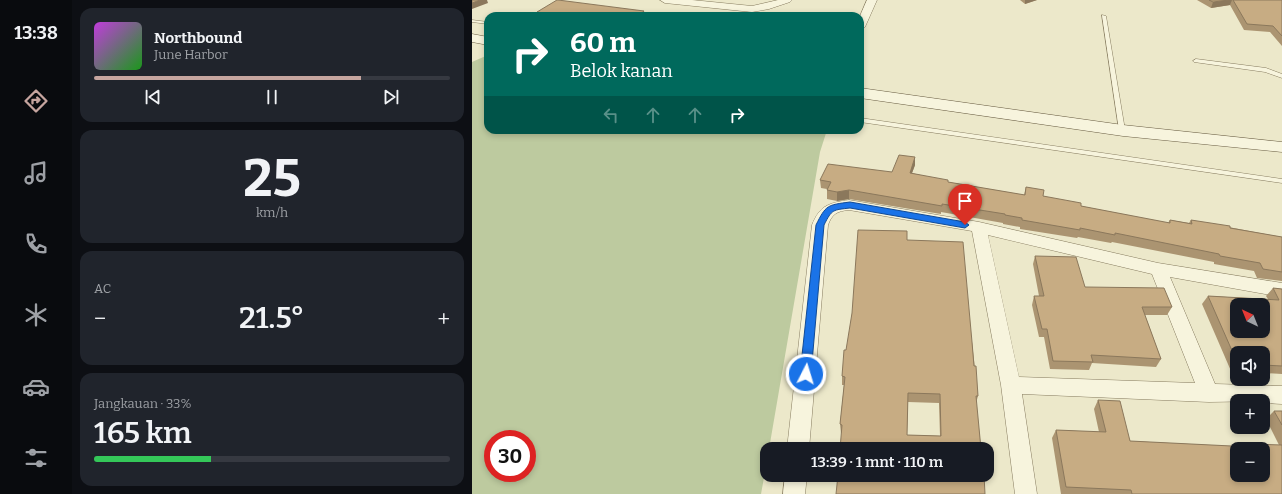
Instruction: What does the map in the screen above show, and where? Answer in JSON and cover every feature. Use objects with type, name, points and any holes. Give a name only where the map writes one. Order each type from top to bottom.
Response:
[{"type":"street","points":[[665,0],[708,2],[752,9],[766,7],[787,0]]},
{"type":"street","points":[[864,18],[872,0]]},
{"type":"street","points":[[472,38],[484,40]]},
{"type":"street","points":[[864,93],[1122,130],[1282,147]]},
{"type":"street","points":[[799,442],[820,225],[827,211],[835,207],[850,205],[980,227],[1158,269],[1282,290]]},
{"type":"street","points":[[980,227],[1011,385],[1026,494]]},
{"type":"street","points":[[1158,269],[1209,393]]},
{"type":"street","points":[[1011,385],[1282,395]]},
{"type":"street","points":[[794,494],[795,482]]},
{"type":"lane","points":[[1104,16],[1122,130]]},
{"type":"lane","points":[[472,21],[484,22]]},
{"type":"lane","points":[[1196,60],[1266,70],[1282,76]]},
{"type":"lane","points":[[864,121],[1282,181]]},
{"type":"green space","points":[[484,57],[484,134],[826,134],[820,152],[770,442],[760,442],[760,482],[763,482],[761,494],[472,494],[472,62]]},
{"type":"building","points":[[472,0],[480,0],[472,3]]},
{"type":"building","points":[[557,0],[644,11],[643,12],[537,12]]},
{"type":"building","points":[[1209,0],[1229,0],[1213,2]]},
{"type":"building","points":[[1233,0],[1282,0],[1282,36],[1273,26],[1247,24]]},
{"type":"building","points":[[899,155],[915,157],[910,173],[948,180],[948,182],[1025,195],[1026,187],[1044,190],[1043,196],[1081,203],[1081,206],[1170,223],[1170,220],[1192,224],[1191,220],[1230,226],[1230,228],[1282,237],[1282,272],[1263,269],[1260,263],[1220,256],[1219,254],[1115,233],[1115,235],[1080,228],[1080,230],[1022,220],[1022,218],[1005,214],[942,204],[942,206],[849,190],[837,192],[827,190],[831,182],[820,180],[828,164],[892,172]]},
{"type":"building","points":[[858,230],[907,231],[907,240],[963,242],[974,366],[976,366],[978,396],[976,396],[980,442],[841,442],[842,425],[840,424],[845,377],[842,376],[844,350],[846,350],[852,313]],"holes":[[[908,393],[940,394],[941,436],[907,435]]]},
{"type":"building","points":[[1035,256],[1076,257],[1085,287],[1164,288],[1172,307],[1142,307],[1161,359],[1091,355],[1093,362],[1053,361],[1047,329],[1042,329],[1034,296],[1044,296]]},
{"type":"building","points":[[1273,288],[1282,289],[1282,366],[1270,365],[1270,346],[1230,346],[1208,296],[1244,298],[1230,298],[1230,338],[1270,338],[1270,299],[1279,300]]},
{"type":"building","points":[[1098,400],[1120,401],[1130,441],[1230,446],[1230,482],[1270,482],[1270,445],[1282,445],[1282,494],[1132,494],[1131,490],[1066,487],[1056,430],[1106,432]]},
{"type":"building","points":[[1274,411],[1282,411],[1282,425]]},
{"type":"building","points":[[837,482],[984,482],[985,494],[836,494]]},
{"type":"route","points":[[806,374],[820,225],[823,216],[827,211],[835,207],[850,205],[965,225]]}]
